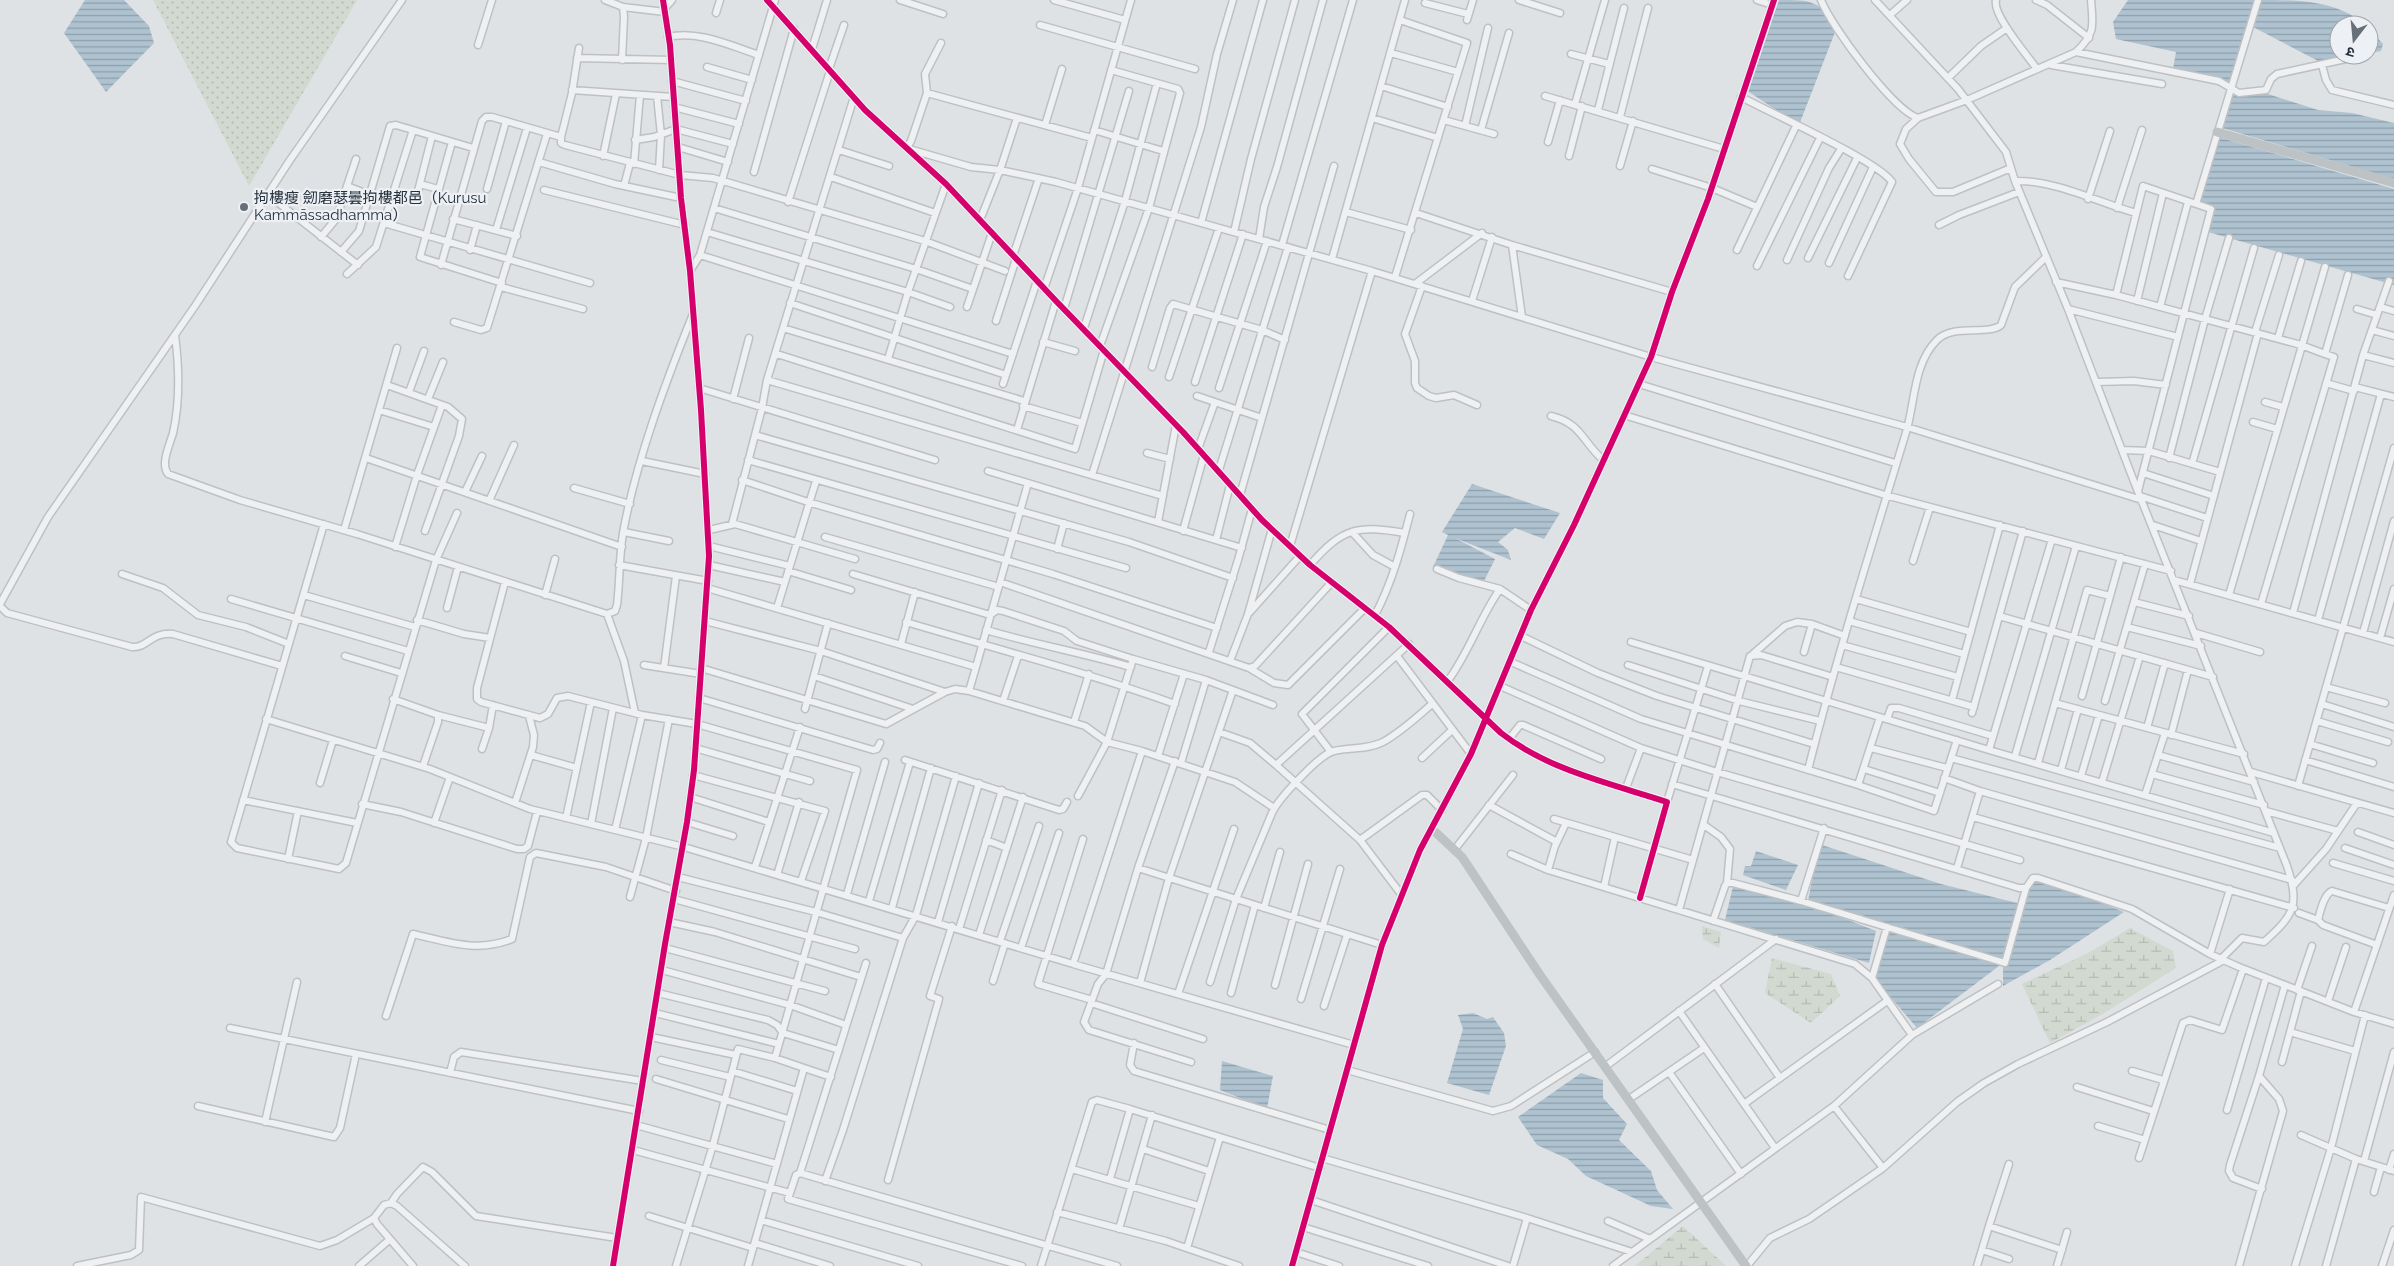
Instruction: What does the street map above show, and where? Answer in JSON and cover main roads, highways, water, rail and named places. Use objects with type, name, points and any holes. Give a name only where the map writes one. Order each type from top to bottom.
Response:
[{"type":"water","points":[[85,0],[124,0],[149,26],[154,43],[106,92],[64,33]]},
{"type":"water","points":[[1779,0],[1799,0],[1813,3],[1825,11],[1837,27],[1799,125],[1746,90]]},
{"type":"water","points":[[2128,0],[2255,0],[2231,84],[2173,69],[2176,52],[2116,39],[2113,22]]},
{"type":"water","points":[[2260,0],[2316,3],[2350,15],[2329,15],[2329,62],[2322,63],[2253,27]]},
{"type":"water","points":[[2379,40],[2383,44],[2381,51],[2379,51]]},
{"type":"water","points":[[2265,93],[2318,110],[2352,113],[2394,123],[2394,179],[2219,127],[2232,94]]},
{"type":"water","points":[[2215,136],[2394,189],[2394,285],[2208,232],[2215,211],[2195,202]]},
{"type":"water","points":[[1472,484],[1560,513],[1544,539],[1515,528],[1498,542],[1508,550],[1511,560],[1455,538],[1495,559],[1483,583],[1433,567],[1448,535],[1442,532]]},
{"type":"water","points":[[1819,844],[1941,884],[2021,904],[2030,875],[2124,912],[2050,960],[2003,986],[2003,963],[1917,1028],[1875,979],[1887,926],[1808,901]]},
{"type":"water","points":[[1756,851],[1798,865],[1786,890],[1743,875],[1745,866],[1751,866]]},
{"type":"water","points":[[1733,886],[1826,911],[1876,931],[1869,963],[1725,920]]},
{"type":"water","points":[[1473,1013],[1487,1019],[1493,1017],[1504,1033],[1506,1046],[1489,1095],[1447,1083],[1463,1029],[1458,1015]]},
{"type":"water","points":[[1222,1061],[1273,1076],[1267,1109],[1220,1090]]},
{"type":"water","points":[[1581,1073],[1603,1080],[1603,1098],[1627,1124],[1619,1140],[1651,1171],[1657,1190],[1673,1209],[1651,1206],[1586,1176],[1568,1159],[1537,1145],[1518,1117]]},
{"type":"place","name":"拘樓瘦 劒磨瑟曇拘樓都邑（Kurusu Kammāssadhamma）","points":[[244,207]]}]
